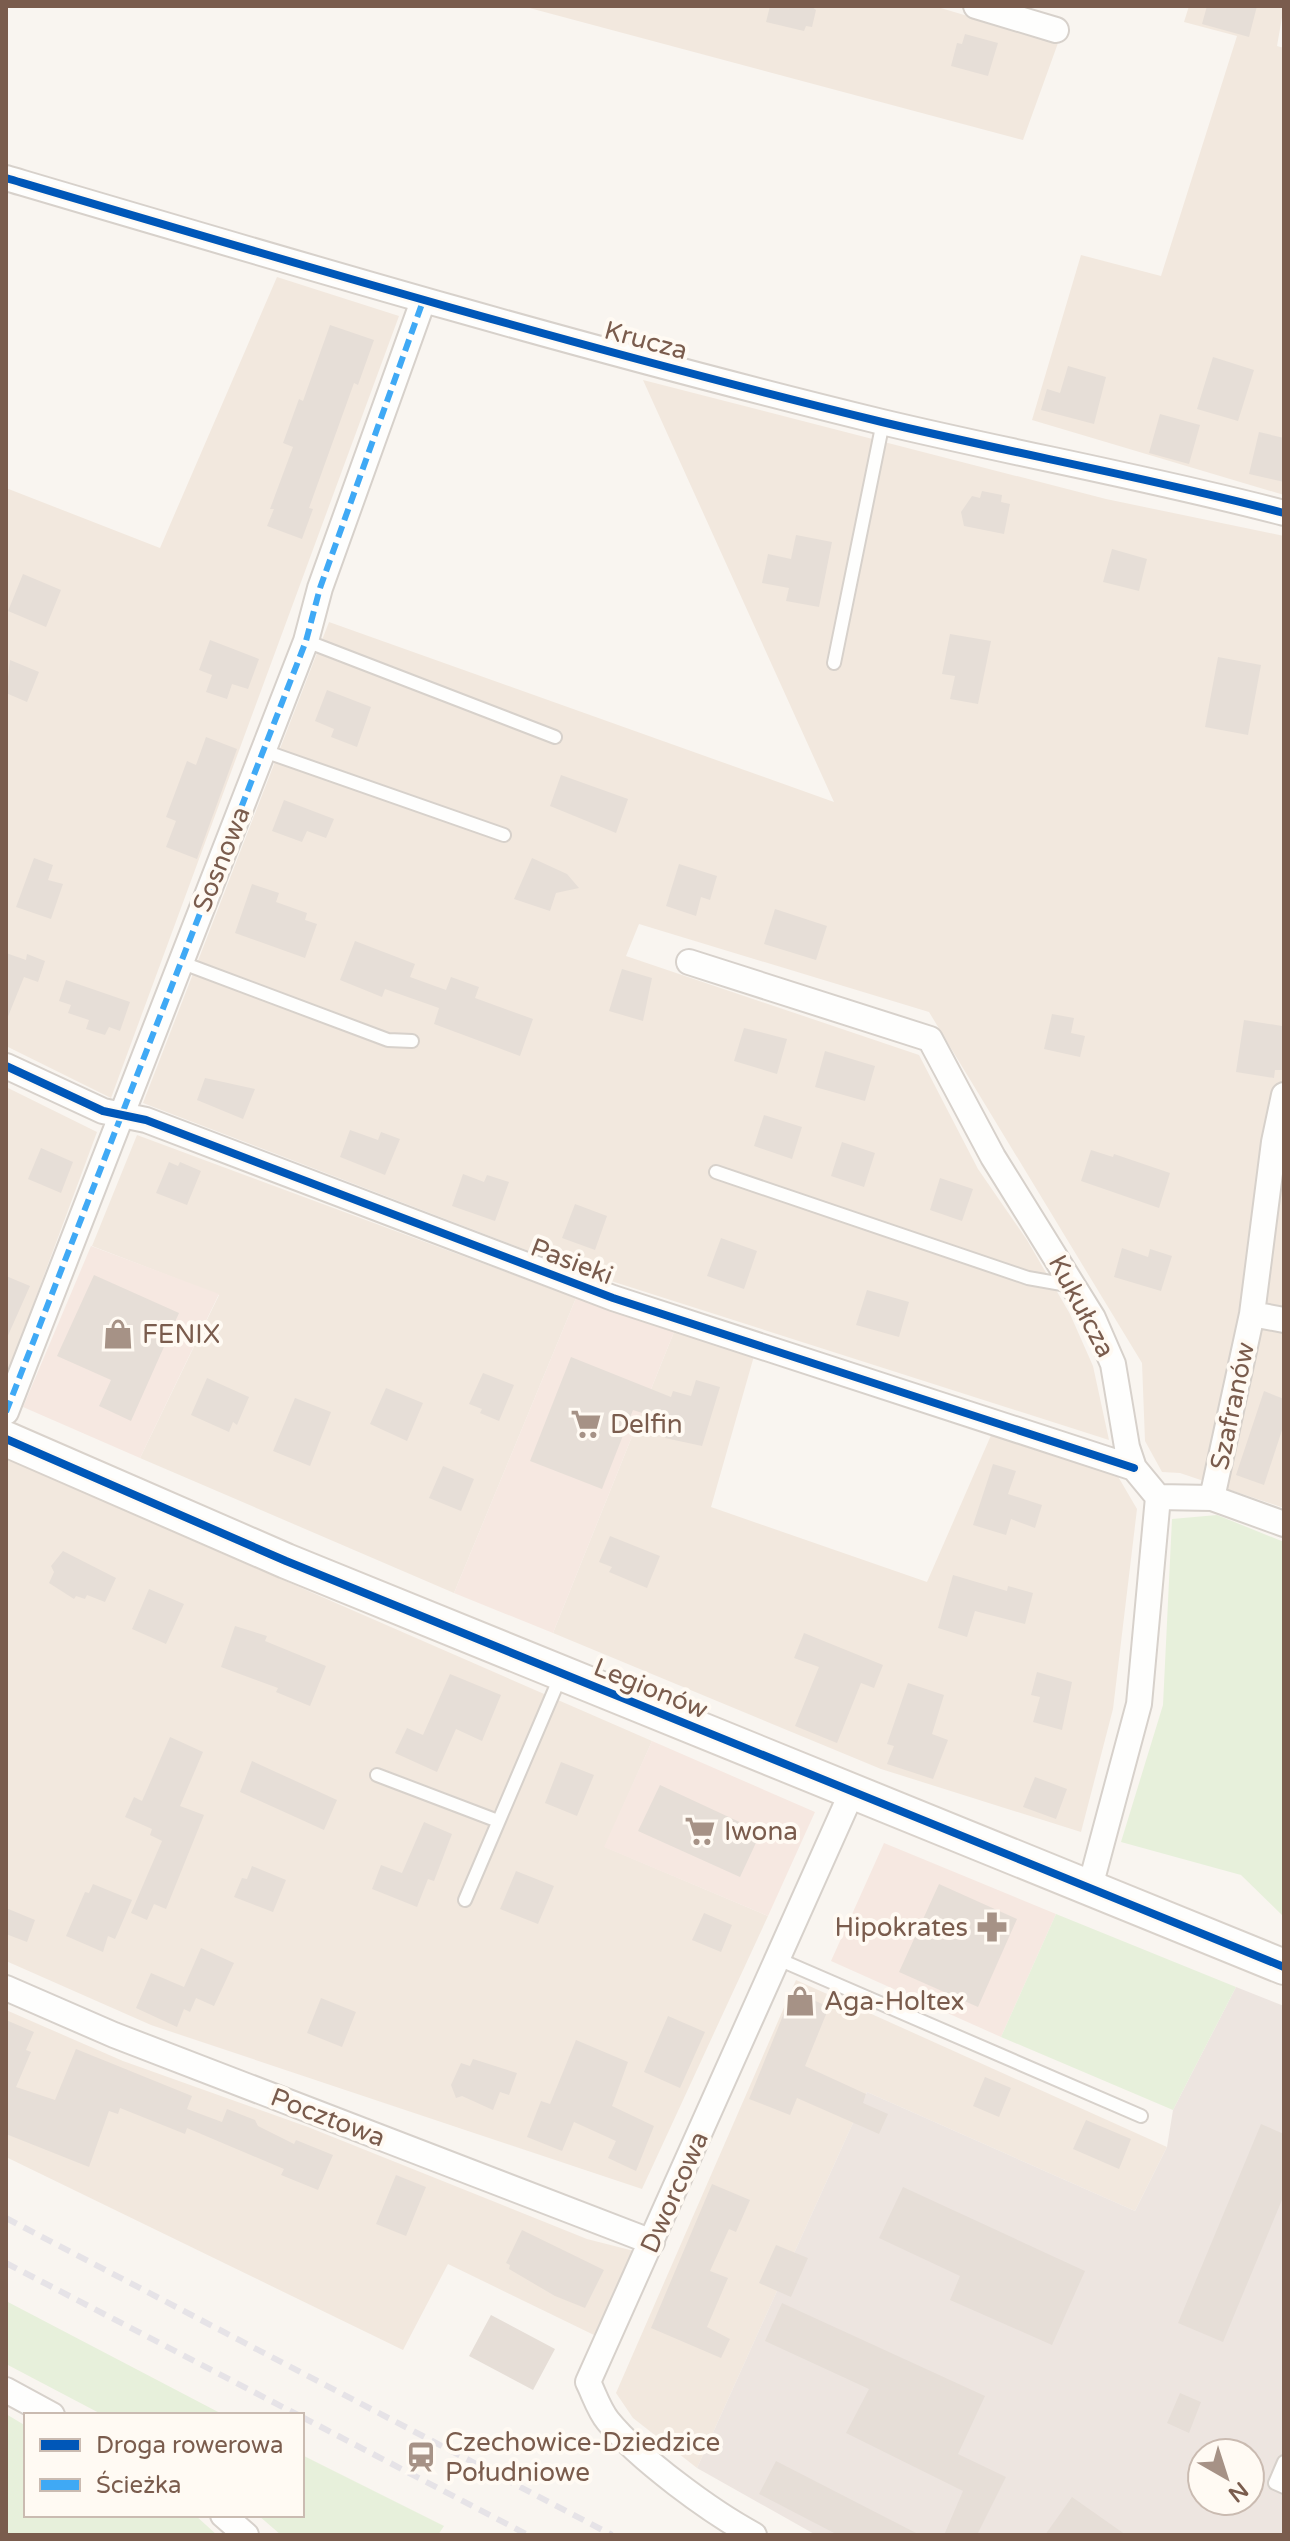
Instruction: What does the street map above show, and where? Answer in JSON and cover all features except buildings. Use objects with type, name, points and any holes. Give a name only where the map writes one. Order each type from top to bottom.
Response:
[{"type":"street","points":[[976,6],[1056,30]]},
{"type":"street","name":"Krucza","points":[[6,178],[423,301],[883,422],[1284,513]]},
{"type":"street","name":"Sosnowa","points":[[6,1412],[124,1116],[180,962],[306,641],[320,588],[423,301]]},
{"type":"street","name":"Kukułcza","points":[[689,962],[930,1039],[993,1157],[1093,1318],[1113,1364],[1127,1447],[1134,1468],[1158,1497]]},
{"type":"street","name":"Pasieki","points":[[6,1066],[103,1111],[146,1120],[613,1298],[1134,1468]]},
{"type":"street","name":"Szafranów","points":[[1212,1498],[1252,1314],[1284,1095]]},
{"type":"street","name":"Szafranów","points":[[1252,1314],[1284,1320]]},
{"type":"street","name":"Legionów","points":[[6,1439],[258,1549],[1284,1967]]},
{"type":"street","points":[[1090,1887],[1139,1704],[1158,1497],[1212,1498],[1284,1524]]},
{"type":"street","name":"Dworcowa","points":[[754,2535],[652,2462],[607,2420],[588,2382],[852,1792]]},
{"type":"street","name":"Pocztowa","points":[[6,1988],[114,2035],[652,2242]]},
{"type":"street","points":[[6,2390],[48,2413]]},
{"type":"street","points":[[225,2517],[246,2535]]},
{"type":"lane","points":[[834,663],[883,422]]},
{"type":"lane","points":[[306,641],[555,737]]},
{"type":"lane","points":[[264,751],[504,835]]},
{"type":"lane","points":[[180,962],[388,1040],[412,1041]]},
{"type":"lane","points":[[716,1172],[1028,1278],[1073,1286]]},
{"type":"lane","points":[[465,1900],[562,1672]]},
{"type":"lane","points":[[377,1775],[498,1821]]},
{"type":"lane","points":[[778,1959],[1141,2116]]},
{"type":"lane","points":[[1284,2462],[1275,2483],[1284,2487]]},
{"type":"shaded area","points":[[522,6],[934,6],[1058,43],[1023,140]]},
{"type":"shaded area","points":[[1189,6],[1284,6],[1277,46],[1284,48],[1284,495],[1032,420],[1081,255],[1161,276],[1237,36],[1184,22]]},
{"type":"shaded area","points":[[277,277],[399,316],[111,1098],[6,1046],[6,488],[160,548]]},
{"type":"shaded area","points":[[643,380],[1106,499],[1284,536],[1284,1508],[1180,1473],[1162,1472],[1145,1441],[1142,1363],[929,1012],[639,924],[626,956],[919,1055],[978,1169],[1027,1240],[1070,1314],[1093,1366],[1109,1440],[586,1273],[143,1103],[329,622],[834,802]]},
{"type":"shaded area","points":[[6,1087],[97,1132],[6,1378]]},
{"type":"shaded area","points":[[137,1135],[576,1298],[454,1593],[140,1458],[219,1295],[92,1246]]},
{"type":"shaded area","points":[[91,1246],[219,1294],[140,1458],[23,1407]]},
{"type":"shaded area","points":[[576,1298],[674,1332],[553,1633],[454,1593]]},
{"type":"shaded area","points":[[674,1332],[754,1356],[711,1507],[927,1582],[992,1433],[1116,1473],[1137,1509],[1113,1709],[1081,1832],[881,1769],[553,1633]]},
{"type":"shaded area","points":[[6,1459],[652,1741],[605,1847],[768,1916],[642,2189],[151,2025],[6,1961]]},
{"type":"shaded area","points":[[652,1741],[815,1812],[768,1916],[604,1847]]},
{"type":"shaded area","points":[[884,1843],[1056,1914],[1001,2037],[831,1961]]},
{"type":"shaded area","points":[[796,1980],[1167,2147],[1135,2211],[867,2092],[697,2468],[633,2418],[616,2393]]},
{"type":"shaded area","points":[[1236,1987],[1284,2006],[1284,2535],[816,2535],[697,2468],[867,2092],[1135,2211],[1167,2147],[1173,2110]]},
{"type":"shaded area","points":[[6,2010],[123,2061],[308,2127],[587,2239],[634,2251],[594,2335],[448,2264],[403,2350],[6,2157]]},
{"type":"green space","points":[[1217,1515],[1284,1542],[1284,1917],[1241,1875],[1121,1842],[1163,1705],[1172,1519]]},
{"type":"green space","points":[[1056,1914],[1236,1987],[1173,2110],[1001,2037]]},
{"type":"green space","points":[[6,2301],[219,2413],[99,2413],[6,2364]]},
{"type":"green space","points":[[6,2414],[24,2425],[24,2517],[197,2517],[217,2535],[6,2535]]},
{"type":"green space","points":[[304,2456],[444,2526],[438,2535],[281,2535],[260,2517],[304,2517]]},
{"type":"railway","points":[[6,2218],[612,2535]]},
{"type":"railway","points":[[6,2263],[294,2413]]},
{"type":"railway","points":[[304,2418],[528,2535]]},
{"type":"marked path","points":[[6,1412],[306,641],[320,588],[423,301]]},
{"type":"cycle path","points":[[6,178],[662,366],[882,422],[1284,513]]},
{"type":"cycle path","points":[[6,1066],[103,1111],[146,1120],[613,1298],[1134,1468]]},
{"type":"cycle path","points":[[6,1439],[286,1561],[1284,1967]]},
{"type":"place","name":"FENIX","points":[[118,1334]]},
{"type":"place","name":"Delfin","points":[[586,1424]]},
{"type":"place","name":"Iwona","points":[[700,1831]]},
{"type":"place","name":"Hipokrates","points":[[992,1927]]},
{"type":"place","name":"Aga-Holtex","points":[[800,2001]]},
{"type":"place","name":"Czechowice-Dziedzice Południowe","points":[[421,2457]]}]
